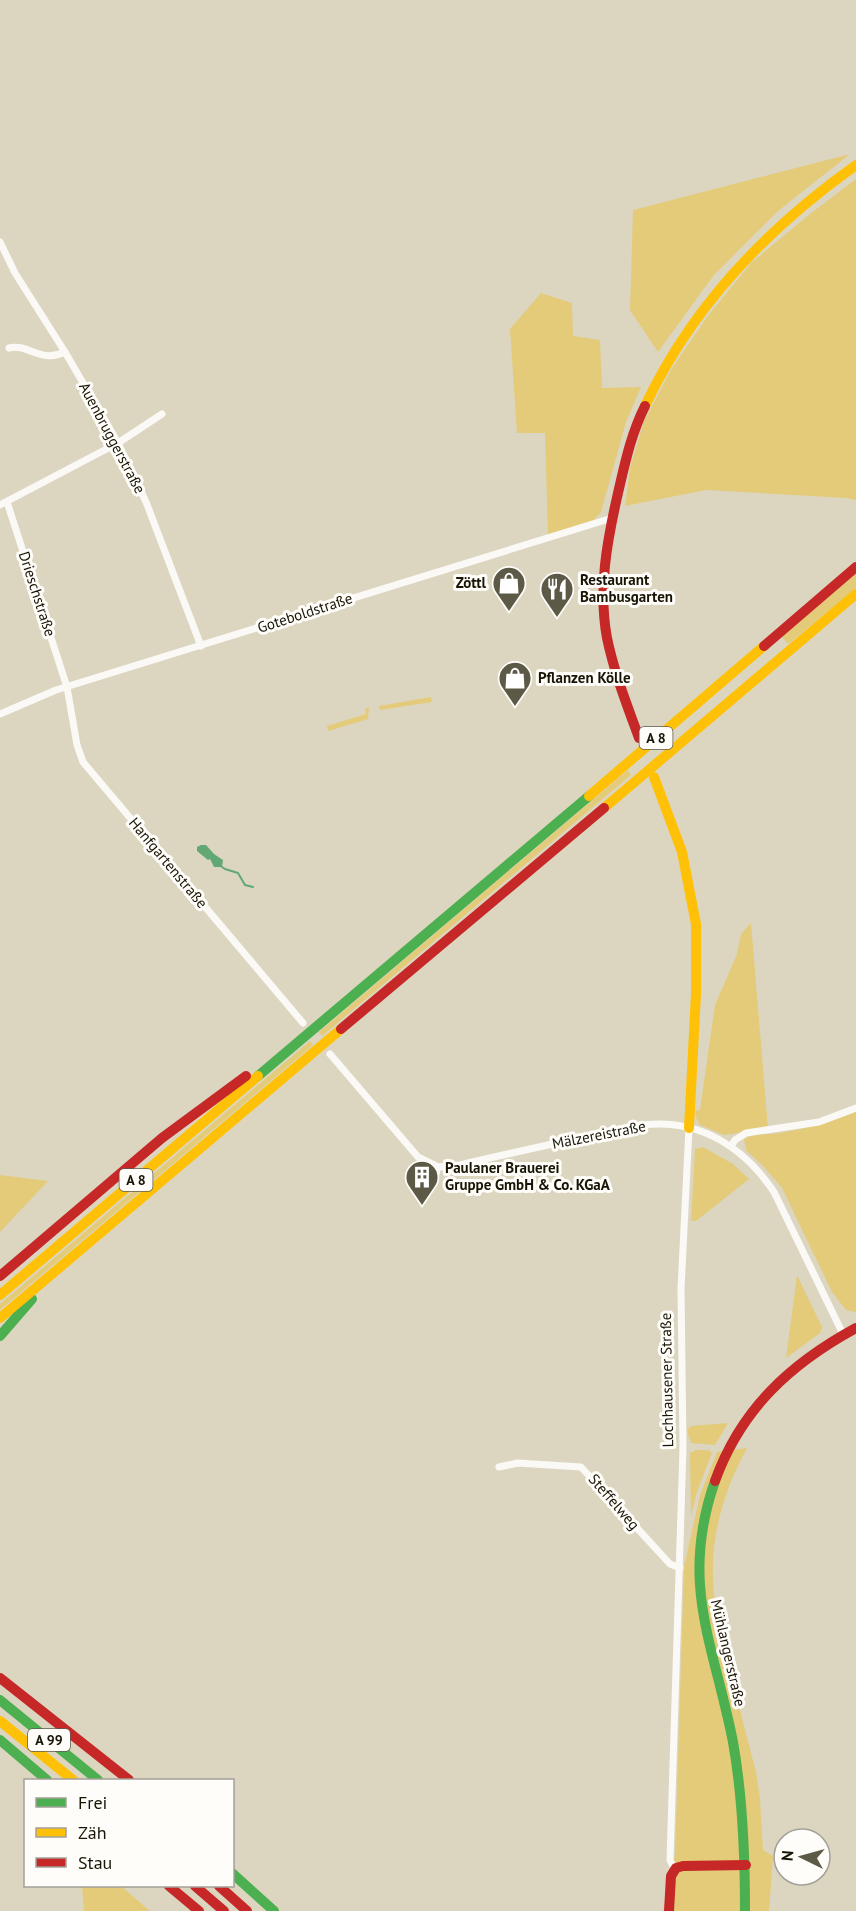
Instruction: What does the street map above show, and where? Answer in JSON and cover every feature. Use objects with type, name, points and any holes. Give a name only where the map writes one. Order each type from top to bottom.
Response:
[{"type":"main road","points":[[639,738],[612,660],[604,619],[603,586],[612,518],[639,418],[665,364],[726,279],[753,250],[804,203],[856,165]]},
{"type":"main road","name":"A 8","points":[[0,1295],[856,567]]},
{"type":"main road","name":"A 8","points":[[0,1318],[856,594]]},
{"type":"main road","name":"Lochhausener Straße","points":[[654,777],[682,852],[696,924],[696,994],[689,1128]]},
{"type":"main road","points":[[0,1276],[162,1138],[257,1068],[272,1065]]},
{"type":"main road","points":[[0,1336],[52,1275]]},
{"type":"main road","name":"Mühlangerstraße","points":[[746,1865],[740,1791],[732,1738],[705,1633],[701,1608],[698,1583],[702,1528],[708,1500],[721,1465],[756,1407],[778,1381],[803,1360],[856,1328]]},
{"type":"main road","points":[[0,1678],[128,1779]]},
{"type":"main road","name":"A 99","points":[[0,1700],[97,1779]]},
{"type":"main road","name":"A 99","points":[[0,1721],[72,1779]]},
{"type":"main road","points":[[0,1740],[46,1779]]},
{"type":"main road","points":[[669,1911],[671,1875],[680,1866],[746,1865],[745,1911]]},
{"type":"main road","points":[[234,1875],[274,1911]]},
{"type":"main road","points":[[170,1887],[199,1911]]},
{"type":"main road","points":[[196,1887],[224,1911]]},
{"type":"main road","points":[[220,1887],[247,1911]]},
{"type":"street","name":"Auenbruggerstraße","points":[[0,242],[2,254],[65,352],[118,443],[146,501],[201,646]]},
{"type":"street","points":[[9,348],[15,347],[46,357],[57,356],[65,352]]},
{"type":"street","points":[[4,503],[118,443],[162,414]]},
{"type":"street","name":"Drieschstraße","points":[[4,503],[67,687]]},
{"type":"street","name":"Goteboldstraße","points":[[0,714],[67,687],[612,518]]},
{"type":"street","name":"Hanfgartenstraße","points":[[67,687],[76,745],[84,762],[303,1023]]},
{"type":"street","points":[[330,1054],[410,1149],[428,1164],[438,1167],[434,1181]]},
{"type":"street","points":[[731,1146],[735,1140],[746,1133],[819,1122],[856,1108]]},
{"type":"street","name":"Mälzereistraße","points":[[438,1167],[460,1165],[644,1125],[664,1124],[689,1128],[716,1137],[731,1146],[761,1172],[774,1192],[843,1334]]},
{"type":"street","name":"Lochhausener Straße","points":[[675,1870],[670,1860],[683,1448],[681,1289],[689,1128]]},
{"type":"street","name":"Steffelweg","points":[[499,1467],[518,1463],[581,1467],[670,1564],[680,1568]]},
{"type":"shaded area","points":[[850,154],[778,211],[714,275],[658,352],[630,310],[633,210]]},
{"type":"shaded area","points":[[856,179],[856,500],[706,490],[625,506],[630,468],[644,421],[672,368],[707,317],[751,263]]},
{"type":"shaded area","points":[[541,293],[572,303],[573,336],[600,340],[602,388],[641,387],[626,422],[601,512],[594,520],[548,535],[545,433],[517,433],[510,329]]},
{"type":"shaded area","points":[[856,573],[856,588],[788,644],[781,636]]},
{"type":"shaded area","points":[[431,697],[432,702],[380,710],[379,706]]},
{"type":"shaded area","points":[[369,707],[368,719],[328,731],[327,726],[366,714],[365,709]]},
{"type":"shaded area","points":[[628,770],[631,775],[322,1036],[319,1032]]},
{"type":"shaded area","points":[[206,845],[223,860],[222,867],[214,867],[210,859],[208,860],[197,851],[197,847]]},
{"type":"shaded area","points":[[751,923],[768,1129],[724,1135],[700,1125],[695,1111],[700,1110],[715,1005],[737,954],[741,934]]},
{"type":"shaded area","points":[[310,1041],[313,1045],[0,1310],[0,1304]]},
{"type":"shaded area","points":[[856,1111],[855,1312],[846,1310],[832,1292],[782,1188],[746,1150],[744,1139],[809,1127]]},
{"type":"shaded area","points":[[703,1147],[733,1164],[749,1179],[696,1221],[691,1221],[695,1149]]},
{"type":"shaded area","points":[[0,1175],[48,1181],[0,1232]]},
{"type":"shaded area","points":[[797,1275],[822,1327],[820,1333],[786,1358]]},
{"type":"shaded area","points":[[728,1423],[715,1445],[691,1443],[687,1430],[691,1426]]},
{"type":"shaded area","points":[[747,1448],[732,1479],[721,1511],[714,1544],[713,1579],[721,1636],[756,1772],[763,1850],[772,1855],[769,1911],[663,1911],[675,1855],[684,1567],[700,1495],[717,1452]]},
{"type":"shaded area","points":[[696,1450],[708,1450],[712,1453],[697,1492],[691,1516],[690,1453]]},
{"type":"shaded area","points":[[82,1887],[122,1887],[150,1911],[84,1911]]},
{"type":"waterway","points":[[222,867],[238,873],[245,885],[253,887]]},
{"type":"traffic: fast","points":[[258,1076],[589,796]]},
{"type":"traffic: fast","points":[[0,1336],[32,1299]]},
{"type":"traffic: fast","points":[[715,1481],[705,1518],[700,1551],[700,1583],[709,1644],[733,1742],[739,1784],[745,1868],[745,1911]]},
{"type":"traffic: fast","points":[[0,1700],[97,1779]]},
{"type":"traffic: fast","points":[[0,1740],[46,1779]]},
{"type":"traffic: fast","points":[[234,1875],[274,1911]]},
{"type":"traffic: slow","points":[[645,406],[685,335],[734,272],[792,216],[856,165]]},
{"type":"traffic: slow","points":[[604,808],[856,594]]},
{"type":"traffic: slow","points":[[589,796],[764,646]]},
{"type":"traffic: slow","points":[[654,777],[682,852],[696,924],[696,994],[689,1128]]},
{"type":"traffic: slow","points":[[0,1318],[341,1029]]},
{"type":"traffic: slow","points":[[0,1295],[258,1076]]},
{"type":"traffic: slow","points":[[0,1721],[72,1779]]},
{"type":"traffic: jam","points":[[639,738],[610,651],[603,601],[607,547],[614,511],[632,438],[645,406]]},
{"type":"traffic: jam","points":[[764,646],[856,567]]},
{"type":"traffic: jam","points":[[341,1029],[604,808]]},
{"type":"traffic: jam","points":[[0,1276],[162,1138],[246,1076]]},
{"type":"traffic: jam","points":[[715,1481],[739,1432],[771,1391],[810,1357],[856,1328]]},
{"type":"traffic: jam","points":[[0,1678],[128,1779]]},
{"type":"traffic: jam","points":[[669,1911],[671,1876],[676,1868],[746,1865]]},
{"type":"traffic: jam","points":[[170,1887],[199,1911]]},
{"type":"traffic: jam","points":[[196,1887],[224,1911]]},
{"type":"traffic: jam","points":[[220,1887],[247,1911]]},
{"type":"place","name":"Zöttl","points":[[509,612]]},
{"type":"place","name":"Restaurant Bambusgarten","points":[[557,618]]},
{"type":"place","name":"Pflanzen Kölle","points":[[515,707]]},
{"type":"place","name":"Paulaner Brauerei Gruppe GmbH & Co. KGaA","points":[[422,1206]]}]
